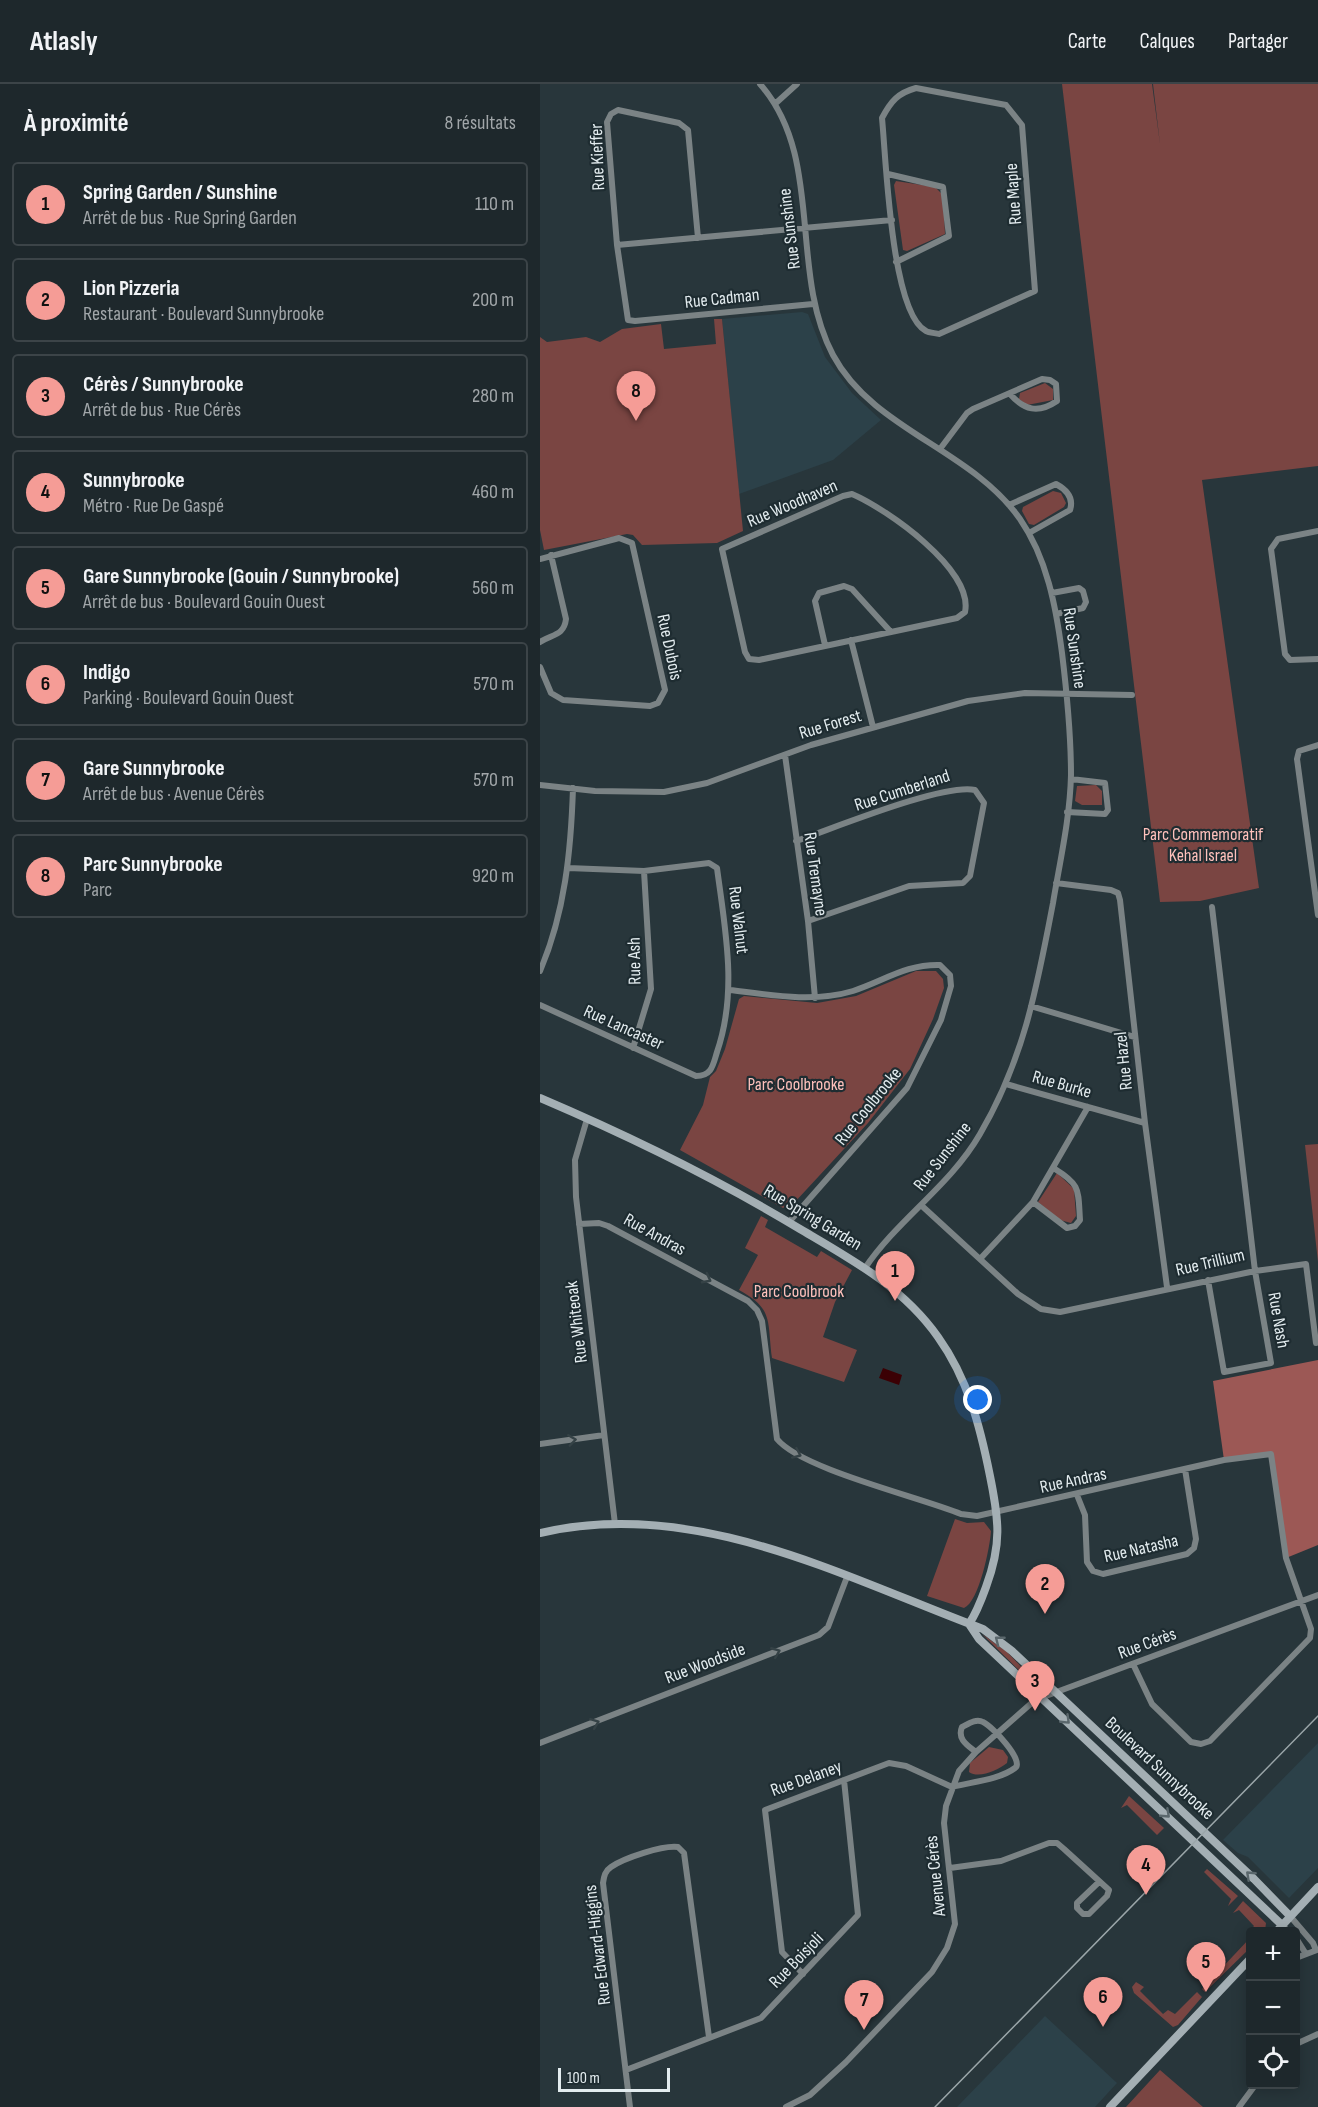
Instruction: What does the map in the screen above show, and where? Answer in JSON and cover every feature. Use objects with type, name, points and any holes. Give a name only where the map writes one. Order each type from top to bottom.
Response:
[{"type":"street","name":"Rue Sunshine","points":[[760,84],[776,103],[787,126],[796,162],[813,304],[833,356],[860,391],[940,450],[982,477],[1009,505],[1029,533],[1045,569],[1052,593],[1070,724],[1071,779],[1067,812],[1056,883],[1021,1048],[979,1137],[922,1206],[896,1228],[866,1268]]},
{"type":"street","points":[[776,103],[797,84]]},
{"type":"street","name":"Rue Maple","points":[[916,88],[1006,105],[1022,125],[1035,291],[939,334],[926,331],[918,324],[902,291],[892,220],[882,118],[890,104],[901,93],[916,88]]},
{"type":"street","name":"Rue Kieffer","points":[[635,321],[626,317],[617,245],[607,122],[611,114],[618,110],[679,123],[688,130],[698,238]]},
{"type":"street","points":[[888,174],[943,187],[950,231],[945,240],[896,261]]},
{"type":"street","points":[[617,245],[892,220]]},
{"type":"street","name":"Rue Cadman","points":[[635,321],[813,304]]},
{"type":"street","points":[[940,450],[967,413],[1010,394],[1042,380],[1050,380],[1056,384],[1059,395],[1057,401],[1052,405],[1030,409],[1020,406],[1010,394]]},
{"type":"street","points":[[1009,505],[1056,484],[1068,492],[1070,510],[1029,533]]},
{"type":"street","name":"Rue Woodhaven","points":[[852,494],[929,545],[952,574],[966,598],[965,612],[957,618],[890,631],[759,660],[749,658],[745,652],[722,549],[843,495],[852,494]]},
{"type":"street","points":[[1318,531],[1278,539],[1271,549],[1285,654],[1290,660],[1296,662],[1318,658]]},
{"type":"street","name":"Rue Dubois","points":[[540,559],[619,538],[632,543],[665,690],[658,703],[650,706],[563,700],[551,693],[540,667]]},
{"type":"street","points":[[540,642],[560,633],[565,627],[566,619],[551,555]]},
{"type":"street","points":[[825,645],[815,601],[819,593],[844,586],[852,589],[890,631]]},
{"type":"street","points":[[1052,593],[1079,588],[1083,591],[1086,602],[1083,608],[1056,614]]},
{"type":"street","points":[[851,640],[873,727]]},
{"type":"street","name":"Rue Forest","points":[[540,785],[664,792],[707,783],[784,755],[968,700],[1025,693],[1067,696],[1132,695]]},
{"type":"street","points":[[1318,745],[1299,751],[1297,759],[1318,915]]},
{"type":"street","name":"Rue Tremayne","points":[[784,755],[808,921],[815,998]]},
{"type":"street","points":[[1067,812],[1105,814],[1108,810],[1105,783],[1071,779]]},
{"type":"street","name":"Rue Cumberland","points":[[796,841],[927,796],[962,787],[975,790],[984,803],[970,876],[963,883],[909,885],[808,921]]},
{"type":"street","points":[[540,971],[558,917],[572,846],[573,788]]},
{"type":"street","name":"Rue Walnut","points":[[568,868],[644,871],[709,863],[717,868],[729,960],[730,990],[724,1032],[711,1071],[704,1076],[696,1076]]},
{"type":"street","name":"Rue Ash","points":[[633,1048],[651,989],[644,871]]},
{"type":"street","name":"Rue Hazel","points":[[1056,883],[1111,890],[1118,893],[1167,1287]]},
{"type":"street","name":"Rue Trillium","points":[[922,1206],[1029,1302],[1041,1309],[1060,1312],[1167,1287],[1255,1271],[1212,907]]},
{"type":"street","name":"Rue Coolbrooke","points":[[730,990],[815,998],[853,991],[920,964],[940,965],[950,975],[951,986],[941,1020],[907,1088],[789,1222]]},
{"type":"street","name":"Rue Lancaster","points":[[540,1005],[696,1076]]},
{"type":"street","points":[[1031,1006],[1135,1037]]},
{"type":"street","name":"Rue Burke","points":[[1006,1084],[1145,1123]]},
{"type":"street","name":"Rue Spring Garden","points":[[540,1098],[687,1166],[789,1222],[866,1268],[914,1308],[936,1334],[968,1390],[979,1424],[997,1511],[999,1535],[996,1557],[977,1611],[969,1624]]},
{"type":"street","points":[[980,1259],[1033,1202],[1055,1169],[1088,1107]]},
{"type":"street","name":"Rue Whiteoak","points":[[587,1119],[575,1160],[579,1224],[615,1524]]},
{"type":"street","points":[[1033,1202],[1067,1228],[1075,1226],[1080,1220],[1078,1187],[1073,1180],[1055,1169]]},
{"type":"street","name":"Rue Andras","points":[[579,1224],[599,1223],[608,1226],[748,1301],[757,1310],[762,1320],[777,1439],[785,1448],[825,1467],[961,1514],[973,1516],[1077,1495],[1224,1460],[1271,1454],[1282,1539],[1311,1629],[1310,1638],[1210,1741],[1201,1744],[1191,1742],[1152,1704],[1132,1664]]},
{"type":"street","name":"Rue Nash","points":[[1208,1280],[1224,1372],[1271,1363],[1255,1271],[1306,1264],[1316,1343]]},
{"type":"street","points":[[540,1444],[604,1435]]},
{"type":"street","name":"Rue Natasha","points":[[1077,1495],[1085,1515],[1087,1562],[1093,1571],[1102,1574],[1187,1554],[1194,1548],[1196,1539],[1185,1469]]},
{"type":"street","name":"Boulevard Sunnybrooke","points":[[540,1533],[573,1527],[615,1524],[661,1525],[726,1535],[847,1577],[969,1624],[998,1639],[1254,1879],[1290,1916],[1317,1950]]},
{"type":"street","name":"Rue Woodside","points":[[540,1743],[819,1635],[828,1627],[847,1577]]},
{"type":"street","name":"Rue Cérès","points":[[952,1787],[959,1771],[976,1752],[1033,1701],[1318,1595]]},
{"type":"street","name":"Boulevard Sunnybrooke","points":[[969,1624],[979,1639],[1280,1927]]},
{"type":"street","points":[[952,1787],[1015,1768],[1017,1759],[983,1721],[976,1720],[962,1727],[959,1732],[962,1740],[976,1752]]},
{"type":"street","name":"Rue Delaney","points":[[803,1974],[782,1952],[765,1810],[889,1763],[897,1763],[952,1787]]},
{"type":"street","name":"Rue Boisjoli","points":[[626,2070],[761,2018],[858,1915],[844,1780]]},
{"type":"street","name":"Avenue Cérès","points":[[786,2107],[810,2095],[842,2066],[932,1972],[953,1936],[955,1924],[944,1823],[952,1787]]},
{"type":"street","points":[[950,1868],[1001,1861],[1050,1843],[1057,1843],[1099,1881],[1109,1894],[1089,1914],[1083,1914],[1077,1908],[1077,1903],[1099,1881]]},
{"type":"street","name":"Rue Edward-Higgins","points":[[630,2107],[604,1875],[611,1867],[667,1845],[678,1846],[684,1853],[709,2037]]},
{"type":"street","points":[[1283,1927],[1290,1916],[1318,1887]]},
{"type":"street","points":[[1300,1944],[1306,1954]]},
{"type":"street","points":[[1300,1956],[1317,1950]]},
{"type":"street","points":[[1110,2107],[1246,1964]]},
{"type":"street","points":[[1300,2042],[1318,2034]]},
{"type":"street","points":[[1239,2107],[1253,2089]]},
{"type":"shaded area","points":[[802,312],[808,314],[825,357],[852,393],[881,420],[833,460],[739,494],[722,319]]},
{"type":"shaded area","points":[[1318,1360],[1318,1545],[1286,1558],[1271,1455],[1224,1460],[1213,1381]]},
{"type":"shaded area","points":[[883,1368],[902,1375],[899,1385],[879,1378]]},
{"type":"shaded area","points":[[1318,1743],[1318,1868],[1289,1898],[1248,1857],[1238,1853],[1223,1840]]},
{"type":"shaded area","points":[[1045,2016],[1117,2083],[1095,2107],[957,2107]]},
{"type":"green space","name":"Parc Commemoratif Kehal Israel","points":[[1062,84],[1152,84],[1160,144],[1153,84],[1318,84],[1318,466],[1202,480],[1259,888],[1200,901],[1160,902]]},
{"type":"green space","points":[[896,181],[935,187],[943,195],[945,234],[907,251],[903,250],[894,185]]},
{"type":"green space","points":[[714,319],[722,319],[743,531],[717,543],[642,545],[633,535],[627,534],[544,550],[540,530],[540,337],[547,342],[586,337],[600,342],[622,329],[661,324],[664,349],[716,344]]},
{"type":"green space","points":[[1045,383],[1053,389],[1053,400],[1027,405],[1019,399],[1020,393]]},
{"type":"green space","points":[[1053,491],[1061,493],[1066,503],[1064,507],[1034,525],[1029,524],[1022,511],[1023,507]]},
{"type":"green space","points":[[1096,785],[1102,791],[1102,805],[1082,805],[1075,801],[1077,786]]},
{"type":"green space","name":"Parc Coolbrooke","points":[[916,971],[936,971],[943,979],[944,988],[933,1019],[910,1069],[868,1123],[794,1203],[783,1208],[680,1150],[703,1105],[710,1077],[716,1071],[725,1049],[739,999],[744,996],[817,1003],[856,996]]},
{"type":"green space","points":[[1318,1144],[1318,1262],[1305,1145]]},
{"type":"green space","points":[[1057,1173],[1074,1189],[1076,1216],[1071,1223],[1060,1220],[1038,1202]]},
{"type":"green space","name":"Parc Coolbrook","points":[[761,1216],[768,1220],[765,1227],[817,1257],[821,1251],[852,1270],[835,1302],[823,1337],[857,1350],[844,1382],[772,1358],[769,1325],[764,1310],[739,1290],[758,1255],[745,1248]]},
{"type":"green space","points":[[955,1519],[967,1523],[984,1522],[991,1531],[979,1585],[969,1604],[964,1608],[927,1596]]},
{"type":"green space","points":[[982,1634],[1007,1652],[1036,1682],[1032,1683]]},
{"type":"green space","points":[[989,1747],[1003,1750],[1008,1757],[1007,1763],[994,1771],[983,1774],[969,1772],[970,1763]]},
{"type":"green space","points":[[1129,1796],[1164,1828],[1157,1835],[1127,1805],[1121,1808]]},
{"type":"green space","points":[[1207,1869],[1238,1896],[1228,1906],[1231,1899],[1204,1872]]},
{"type":"green space","points":[[1243,1901],[1266,1923],[1266,1927],[1253,1927],[1239,1910],[1233,1913]]},
{"type":"green space","points":[[1246,1942],[1246,1952],[1205,1992],[1202,1989]]},
{"type":"green space","points":[[1136,1982],[1144,1987],[1140,1991],[1163,2014],[1168,2010],[1175,2014],[1197,1992],[1202,1997],[1178,2025],[1173,2027],[1134,1993],[1132,1987]]},
{"type":"green space","points":[[1160,2070],[1203,2107],[1126,2107]]},
{"type":"tram line","points":[[935,2107],[1318,1716]]},
{"type":"place","name":"Parc Sunnybrooke","points":[[636,421]]},
{"type":"place","name":"Spring Garden / Sunshine","points":[[895,1301]]},
{"type":"place","name":"Lion Pizzeria","points":[[1045,1614]]},
{"type":"place","name":"Cérès / Sunnybrooke","points":[[1035,1711]]},
{"type":"place","name":"Sunnybrooke","points":[[1146,1895]]},
{"type":"place","name":"Gare Sunnybrooke (Gouin / Sunnybrooke)","points":[[1206,1992]]},
{"type":"place","name":"Indigo","points":[[1103,2027]]},
{"type":"place","name":"Gare Sunnybrooke","points":[[864,2030]]}]
